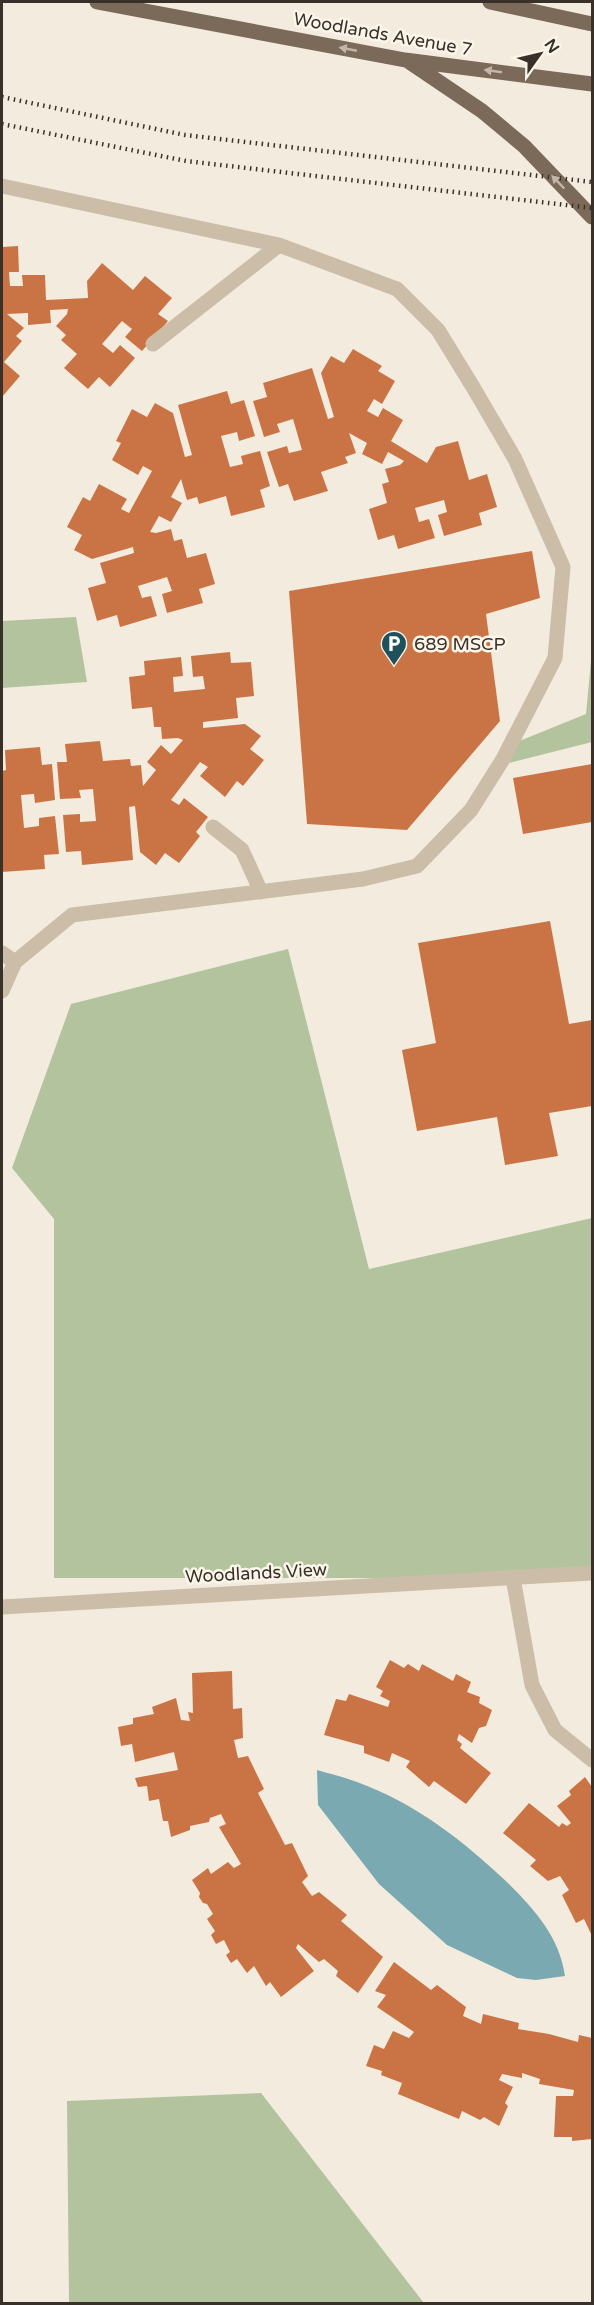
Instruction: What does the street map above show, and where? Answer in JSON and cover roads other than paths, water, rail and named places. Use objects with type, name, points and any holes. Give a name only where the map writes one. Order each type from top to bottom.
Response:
[{"type":"main road","name":"Woodlands Avenue 7","points":[[97,2],[405,60],[592,84]]},
{"type":"main road","points":[[490,2],[592,24]]},
{"type":"main road","points":[[405,60],[482,111],[524,146],[592,218]]},
{"type":"street","points":[[2,186],[279,245],[397,289],[438,330],[515,459],[563,567],[555,657],[503,759],[471,810],[417,866],[363,879],[72,915],[8,958],[2,991]]},
{"type":"street","points":[[153,344],[279,245]]},
{"type":"street","points":[[213,827],[242,850],[261,892]]},
{"type":"street","name":"Woodlands View","points":[[2,1607],[592,1573]]},
{"type":"street","points":[[513,1578],[532,1685],[555,1731],[592,1760]]},
{"type":"water","points":[[317,1770],[357,1782],[399,1801],[456,1838],[509,1884],[537,1915],[558,1949],[565,1976],[536,1980],[517,1978],[447,1945],[379,1884],[318,1805]]},
{"type":"railway","points":[[2,97],[185,135],[592,182]]},
{"type":"railway","points":[[2,124],[186,161],[592,208]]},
{"type":"place","name":"689 MSCP","points":[[394,667]]}]
